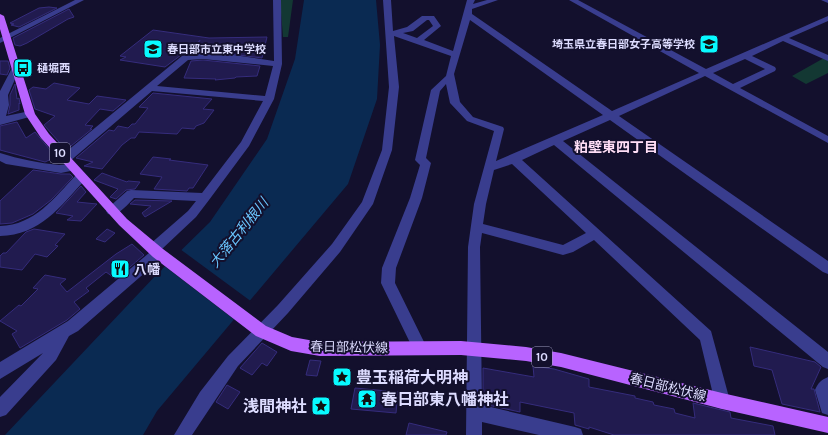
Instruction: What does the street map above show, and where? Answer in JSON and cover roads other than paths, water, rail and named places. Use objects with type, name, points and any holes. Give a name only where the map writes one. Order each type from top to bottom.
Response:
[{"type":"main road","name":"春日部松伏線","points":[[0,16],[4,39],[16,68],[30,114],[36,125],[112,211],[160,254],[258,328],[291,344],[305,347],[336,349],[475,348],[562,360],[722,401],[828,425]]},
{"type":"street","points":[[4,39],[80,0]]},
{"type":"street","points":[[0,371],[74,326],[160,254],[245,144],[269,99],[278,64],[277,0]]},
{"type":"street","points":[[182,435],[206,398],[258,328],[283,309],[336,248],[367,204],[387,150],[394,87],[393,32],[387,0]]},
{"type":"street","points":[[471,0],[455,54],[450,77],[455,102],[470,119],[499,129],[488,168],[476,227],[474,255],[474,435]]},
{"type":"street","points":[[468,11],[494,0]]},
{"type":"street","points":[[572,0],[828,140]]},
{"type":"street","points":[[468,11],[611,115],[828,268]]},
{"type":"street","points":[[393,32],[410,29],[425,18],[431,18],[437,26],[418,41]]},
{"type":"street","points":[[488,168],[514,159],[828,18]]},
{"type":"street","points":[[817,22],[828,27]]},
{"type":"street","points":[[393,32],[455,54]]},
{"type":"street","points":[[782,38],[828,58]]},
{"type":"street","points":[[733,88],[772,69],[744,55]]},
{"type":"street","points":[[2,160],[61,169],[185,58],[191,56],[278,64]]},
{"type":"street","points":[[16,68],[3,95],[4,105],[0,122],[30,114]]},
{"type":"street","points":[[420,348],[388,283],[389,268],[416,198],[426,163],[420,160],[436,90],[450,77]]},
{"type":"street","points":[[150,88],[269,99]]},
{"type":"street","points":[[555,140],[828,362]]},
{"type":"street","points":[[514,159],[706,336],[722,401]]},
{"type":"street","points":[[3,235],[36,222],[81,177]]},
{"type":"street","points":[[112,211],[131,194],[205,197]]},
{"type":"street","points":[[476,227],[563,250],[596,233]]},
{"type":"street","points":[[0,409],[51,355],[64,332]]},
{"type":"street","points":[[828,385],[823,390],[828,406]]},
{"type":"street","points":[[475,412],[575,435]]},
{"type":"water","name":"大落古利根川","points":[[304,0],[376,0],[380,45],[377,99],[348,184],[157,411],[143,435],[5,435],[158,273],[210,222],[267,139],[295,59]]},
{"type":"place","name":"埼玉県立春日部女子高等学校","points":[[709,44]]},
{"type":"place","name":"春日部市立東中学校","points":[[153,49]]},
{"type":"place","name":"樋堀西","points":[[23,68]]},
{"type":"place","name":"八幡","points":[[120,269]]},
{"type":"place","name":"豊玉稲荷大明神","points":[[342,377]]},
{"type":"place","name":"春日部東八幡神社","points":[[367,399]]},
{"type":"place","name":"浅間神社","points":[[321,406]]},
{"type":"district","name":"粕壁東四丁目","points":[[616,147]]}]
